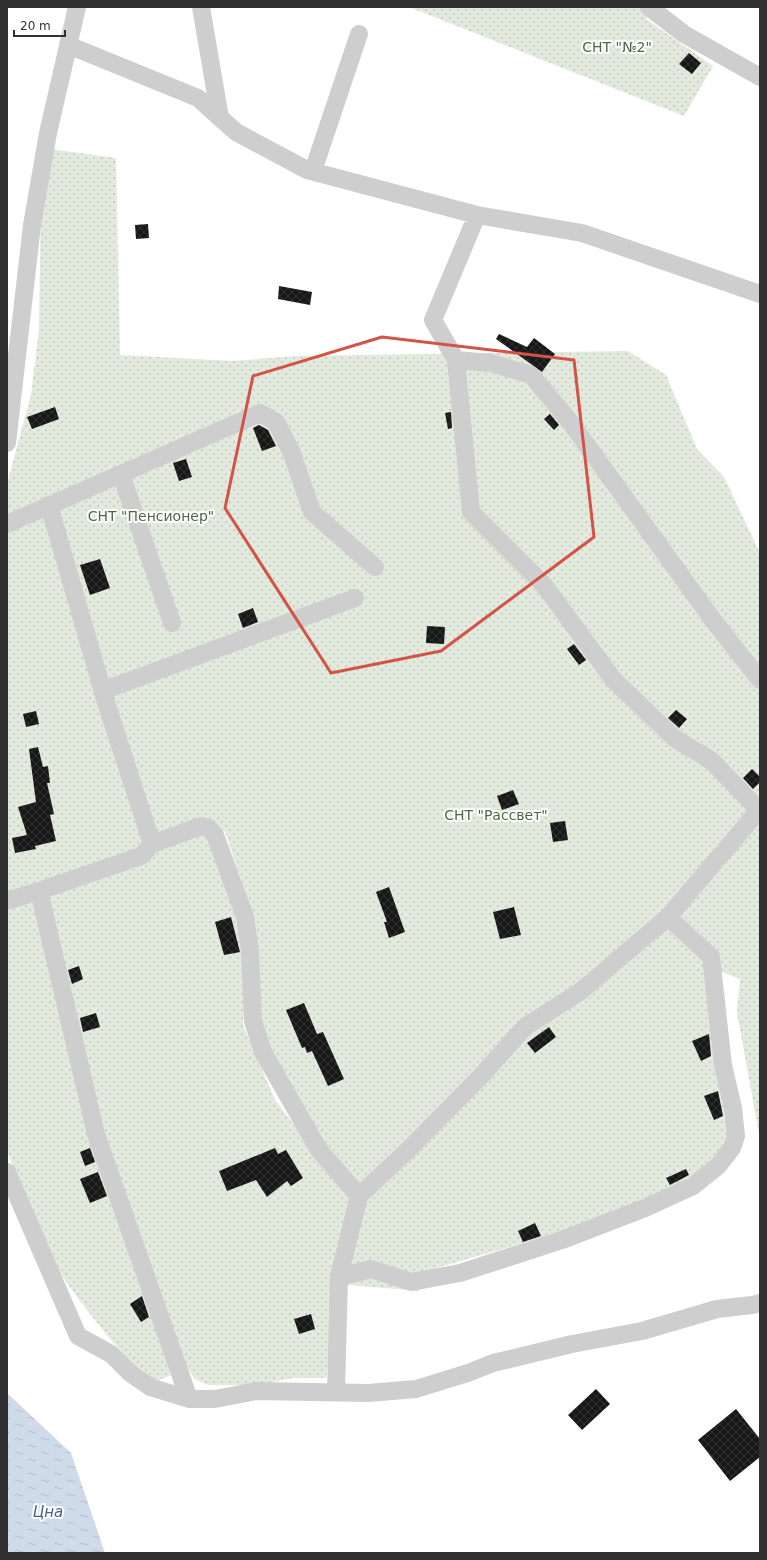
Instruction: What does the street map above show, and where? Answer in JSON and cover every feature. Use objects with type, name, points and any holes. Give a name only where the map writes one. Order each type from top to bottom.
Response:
[{"type":"street","points":[[7,443],[32,225],[48,133],[77,7]]},
{"type":"street","points":[[201,7],[220,118]]},
{"type":"street","points":[[649,7],[684,34],[760,77]]},
{"type":"street","points":[[313,171],[359,34]]},
{"type":"street","points":[[68,45],[198,98],[236,132],[313,171],[477,215],[582,233],[760,294]]},
{"type":"street","points":[[336,1392],[339,1277],[359,1196],[417,1141],[482,1075],[525,1028],[581,991],[668,917],[760,809],[712,761],[674,738],[613,679],[544,585],[470,512],[456,360],[433,320],[477,215]]},
{"type":"street","points":[[456,360],[491,363],[531,375],[568,418],[713,620],[760,680]]},
{"type":"street","points":[[7,524],[260,413],[276,422],[291,451],[312,512],[375,567]]},
{"type":"street","points":[[121,474],[172,624]]},
{"type":"street","points":[[49,506],[102,691],[152,844]]},
{"type":"street","points":[[102,691],[354,598]]},
{"type":"street","points":[[7,901],[141,856],[152,844],[201,826],[209,828],[215,835],[245,917],[250,951],[253,1021],[263,1052],[319,1150],[359,1196]]},
{"type":"street","points":[[39,891],[96,1134],[189,1399]]},
{"type":"street","points":[[339,1277],[371,1269],[411,1282],[460,1273],[562,1240],[645,1208],[693,1186],[718,1166],[732,1148],[736,1136],[733,1108],[723,1065],[711,957],[668,917]]},
{"type":"street","points":[[7,1172],[78,1336],[111,1354],[130,1373],[150,1387],[189,1399],[215,1399],[256,1391],[375,1393],[416,1389],[468,1373],[493,1362],[572,1344],[642,1331],[717,1309],[760,1303]]},
{"type":"highlighted area","points":[[382,337],[574,360],[594,537],[441,651],[331,673],[225,508],[253,376]]},
{"type":"green space","name":"СНТ \"№2\"","points":[[409,7],[652,7],[646,19],[713,66],[684,116]]},
{"type":"green space","name":"СНТ \"Рассвет\"","points":[[50,149],[116,158],[120,355],[233,361],[295,356],[628,351],[666,375],[697,449],[724,477],[760,553],[760,1139],[737,1013],[740,979],[710,967],[731,1135],[714,1163],[670,1189],[578,1227],[412,1275],[419,1291],[338,1284],[326,1378],[294,1378],[255,1385],[208,1385],[195,1379],[187,1368],[150,1384],[101,1328],[71,1288],[44,1246],[23,1197],[7,1150],[7,484],[31,395],[39,329],[41,199]],"holes":[[[225,831],[251,911],[260,1032],[333,1175],[275,1100],[243,1025],[246,942],[209,836]]]},
{"type":"water","name":"Цна","points":[[7,1393],[71,1453],[105,1553],[7,1553]]},
{"type":"building","points":[[689,53],[701,63],[692,74],[679,64]]},
{"type":"building","points":[[148,224],[149,238],[136,239],[135,225]]},
{"type":"building","points":[[279,286],[312,292],[310,305],[278,299]]},
{"type":"building","points":[[499,334],[527,347],[534,338],[555,354],[542,372],[496,339]]},
{"type":"building","points":[[55,407],[59,419],[32,429],[27,417]]},
{"type":"building","points":[[451,412],[452,428],[448,429],[445,413]]},
{"type":"building","points":[[550,414],[559,425],[554,430],[544,419]]},
{"type":"building","points":[[259,425],[268,430],[276,446],[262,451],[253,428]]},
{"type":"building","points":[[186,459],[192,477],[179,481],[173,463]]},
{"type":"building","points":[[100,559],[110,588],[90,595],[80,565]]},
{"type":"building","points":[[253,608],[258,622],[243,628],[238,614]]},
{"type":"building","points":[[427,626],[445,627],[444,644],[426,643]]},
{"type":"building","points":[[574,644],[586,660],[579,665],[567,649]]},
{"type":"building","points":[[676,710],[687,719],[679,728],[668,718]]},
{"type":"building","points":[[36,711],[39,724],[26,727],[23,714]]},
{"type":"building","points":[[38,747],[43,767],[48,766],[50,783],[47,783],[54,814],[50,815],[56,841],[35,846],[36,849],[15,853],[12,838],[27,835],[18,807],[36,802],[29,749]]},
{"type":"building","points":[[752,769],[760,777],[760,782],[753,789],[743,778]]},
{"type":"building","points":[[513,790],[519,804],[502,810],[497,796]]},
{"type":"building","points":[[565,821],[568,840],[553,842],[550,823]]},
{"type":"building","points":[[389,887],[405,932],[389,938],[384,922],[387,922],[376,892]]},
{"type":"building","points":[[514,907],[521,935],[500,939],[493,912]]},
{"type":"building","points":[[231,917],[240,952],[224,955],[215,922]]},
{"type":"building","points":[[79,966],[83,979],[72,984],[68,970]]},
{"type":"building","points":[[304,1003],[317,1034],[323,1032],[344,1079],[328,1086],[312,1051],[307,1053],[305,1047],[302,1048],[286,1010]]},
{"type":"building","points":[[96,1013],[100,1027],[83,1032],[80,1018]]},
{"type":"building","points":[[549,1027],[556,1037],[535,1053],[527,1043]]},
{"type":"building","points":[[709,1034],[711,1056],[701,1061],[692,1041]]},
{"type":"building","points":[[718,1091],[723,1116],[714,1120],[704,1096]]},
{"type":"building","points":[[90,1148],[95,1162],[85,1166],[80,1152]]},
{"type":"building","points":[[275,1148],[278,1154],[286,1150],[303,1178],[291,1186],[287,1181],[267,1197],[256,1180],[227,1191],[219,1171]]},
{"type":"building","points":[[686,1169],[689,1175],[670,1185],[666,1178]]},
{"type":"building","points":[[98,1172],[107,1196],[90,1203],[80,1179]]},
{"type":"building","points":[[535,1223],[541,1236],[523,1242],[518,1231]]},
{"type":"building","points":[[142,1296],[149,1317],[141,1322],[130,1304]]},
{"type":"building","points":[[311,1314],[315,1329],[299,1334],[294,1319]]},
{"type":"building","points":[[596,1389],[610,1404],[582,1430],[568,1415]]},
{"type":"building","points":[[736,1409],[760,1439],[760,1457],[730,1481],[698,1440]]},
{"type":"park label","name":"СНТ \"Пенсионер\"","points":[[151,516]]}]
